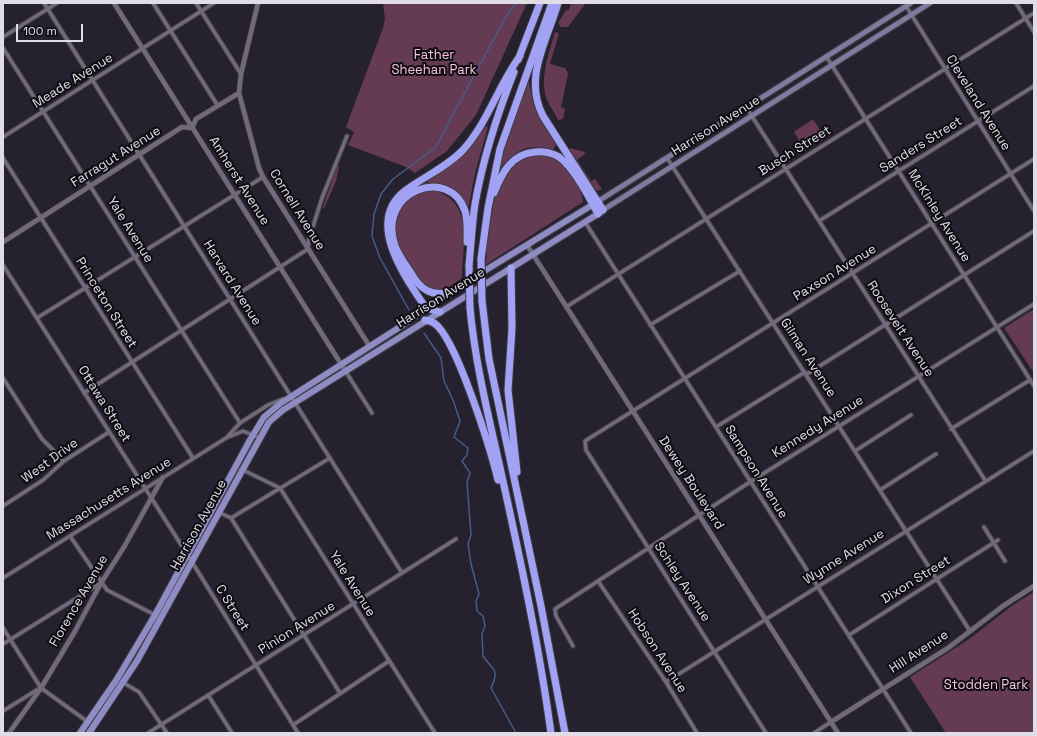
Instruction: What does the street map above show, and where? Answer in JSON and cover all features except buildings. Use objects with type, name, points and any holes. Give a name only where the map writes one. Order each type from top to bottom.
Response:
[{"type":"highway","points":[[469,265],[475,206],[482,167],[498,112],[540,3]]},
{"type":"highway","points":[[552,3],[500,149],[488,208],[481,259],[482,300],[490,359],[518,500],[542,606],[565,733]]},
{"type":"highway","points":[[558,3],[537,66],[534,80],[535,96],[543,116],[600,212]]},
{"type":"highway","points":[[440,312],[426,308],[390,246],[388,231],[389,213],[401,194],[443,167],[469,142],[482,124],[510,70],[520,56]]},
{"type":"highway","points":[[488,208],[502,174],[508,165],[522,155],[540,151],[558,156],[565,162],[595,203]]},
{"type":"highway","points":[[450,292],[440,294],[431,293],[424,289],[416,282],[397,251],[394,239],[393,220],[397,208],[404,197],[414,190],[434,187],[450,192],[458,199],[465,211],[467,222],[470,308],[473,339],[517,546],[552,733]]},
{"type":"highway","points":[[511,268],[512,328],[508,390],[518,500]]},
{"type":"highway","points":[[425,320],[434,323],[444,337],[456,359],[468,387],[493,462],[517,546]]},
{"type":"main road","name":"Harrison Avenue","points":[[80,733],[117,679],[155,615],[253,434],[264,417],[291,396],[370,347],[450,292],[667,158],[911,3]]},
{"type":"main road","name":"Harrison Avenue","points":[[89,733],[123,682],[192,562],[218,512],[269,422],[283,410],[346,372],[425,320],[585,222],[930,3]]},
{"type":"street","name":"Harvard Avenue","points":[[44,3],[402,573]]},
{"type":"street","points":[[3,37],[57,3]]},
{"type":"street","name":"Amherst Avenue","points":[[114,3],[346,372]]},
{"type":"street","points":[[153,3],[218,106]]},
{"type":"street","points":[[196,3],[241,74]]},
{"type":"street","name":"Meade Avenue","points":[[3,137],[214,3]]},
{"type":"street","name":"Cornell Avenue","points":[[258,3],[241,74],[239,93],[263,177],[370,347]]},
{"type":"street","points":[[1016,3],[1034,32]]},
{"type":"street","name":"Cleveland Avenue","points":[[906,6],[1034,211]]},
{"type":"street","name":"Busch Street","points":[[566,307],[1034,13]]},
{"type":"street","name":"Yale Avenue","points":[[3,48],[240,423]]},
{"type":"street","name":"McKinley Avenue","points":[[826,56],[1034,386]]},
{"type":"street","name":"Sanders Street","points":[[819,221],[1034,86]]},
{"type":"street","points":[[192,128],[196,119],[239,93]]},
{"type":"street","name":"Roosevelt Avenue","points":[[746,107],[985,480]]},
{"type":"street","name":"Farragut Avenue","points":[[3,242],[182,128],[192,128]]},
{"type":"street","points":[[84,393],[308,249],[308,239],[322,198],[347,136]]},
{"type":"street","name":"Princeton Street","points":[[3,158],[193,458]]},
{"type":"street","name":"Gilman Avenue","points":[[667,158],[970,631]]},
{"type":"street","name":"Paxson Avenue","points":[[585,441],[1034,159]]},
{"type":"street","points":[[37,318],[263,177]]},
{"type":"street","name":"Sampson Avenue","points":[[585,222],[911,733]]},
{"type":"street","points":[[716,427],[1034,232]]},
{"type":"street","name":"Dewey Boulevard","points":[[527,245],[838,733]]},
{"type":"street","name":"Ottawa Street","points":[[3,265],[187,554]]},
{"type":"street","points":[[650,325],[740,271]]},
{"type":"street","name":"Kennedy Avenue","points":[[573,646],[556,616],[555,609],[918,375],[1034,304]]},
{"type":"street","points":[[346,372],[372,413]]},
{"type":"street","points":[[3,378],[42,439],[64,461]]},
{"type":"street","points":[[952,429],[1030,380]]},
{"type":"street","name":"Massachusetts Avenue","points":[[226,438],[240,423],[268,405],[291,396]]},
{"type":"street","points":[[855,451],[911,415]]},
{"type":"street","name":"Massachusetts Avenue","points":[[3,578],[226,438],[242,431],[253,434]]},
{"type":"street","name":"West Drive","points":[[3,506],[43,480],[64,461],[109,432]]},
{"type":"street","points":[[253,434],[260,438]]},
{"type":"street","name":"Schley Avenue","points":[[585,441],[586,450],[766,733]]},
{"type":"street","name":"Wynne Avenue","points":[[666,682],[985,480],[1034,451]]},
{"type":"street","points":[[880,490],[936,454]]},
{"type":"street","points":[[231,518],[330,458]]},
{"type":"street","points":[[236,466],[280,488]]},
{"type":"street","name":"Florence Avenue","points":[[9,733],[41,688],[74,633],[101,583],[124,547],[150,497],[163,477]]},
{"type":"street","name":"Yale Avenue","points":[[280,488],[435,733]]},
{"type":"street","points":[[212,509],[231,518],[340,694]]},
{"type":"street","points":[[984,527],[1005,561]]},
{"type":"street","points":[[70,536],[107,590],[155,615]]},
{"type":"street","name":"Pinion Avenue","points":[[148,733],[456,539]]},
{"type":"street","name":"Dixon Street","points":[[849,635],[998,540]]},
{"type":"street","name":"C Street","points":[[187,554],[298,733]]},
{"type":"street","name":"Hobson Avenue","points":[[598,580],[666,682],[697,733]]},
{"type":"street","points":[[3,644],[101,583]]},
{"type":"street","name":"Hill Avenue","points":[[814,733],[948,648],[1034,586]]},
{"type":"street","points":[[3,628],[41,688],[88,722]]},
{"type":"street","points":[[293,725],[389,661]]},
{"type":"street","points":[[117,679],[139,692],[167,733]]},
{"type":"street","points":[[3,711],[41,688]]},
{"type":"street","points":[[208,695],[232,733]]},
{"type":"green space","name":"Father Sheehan Park","points":[[383,3],[527,3],[476,115],[447,151],[415,173],[406,167],[348,145],[354,132],[346,127],[383,28],[385,19]]},
{"type":"green space","points":[[571,3],[586,3],[568,27],[561,27],[558,23],[566,10],[569,10]]},
{"type":"green space","points":[[555,32],[559,33],[550,64],[565,68],[568,74],[561,107],[565,109],[563,119],[558,120],[547,100],[544,83],[544,75]]},
{"type":"green space","points":[[529,81],[533,103],[537,113],[556,145],[553,150],[535,147],[522,150],[516,153],[499,170],[513,119]]},
{"type":"green space","points":[[813,119],[825,138],[805,150],[794,132]]},
{"type":"green space","points":[[485,126],[488,127],[475,173],[468,210],[441,185],[426,182],[462,155]]},
{"type":"green space","points":[[570,148],[585,152],[584,155],[577,160],[591,181],[595,179],[602,189],[597,191],[591,185],[569,151]]},
{"type":"green space","points":[[533,154],[551,157],[561,163],[578,185],[583,202],[485,265],[487,254],[485,251],[495,196],[511,164]]},
{"type":"green space","points":[[337,166],[339,166],[336,181],[324,209],[323,207]]},
{"type":"green space","points":[[430,190],[444,195],[454,203],[460,213],[464,238],[462,278],[449,287],[435,290],[427,287],[411,267],[401,249],[395,222],[402,204],[410,196]]},
{"type":"green space","points":[[1034,309],[1034,373],[1004,328]]},
{"type":"green space","name":"Stodden Park","points":[[1034,592],[1034,733],[946,733],[910,677],[968,640],[1013,605]]},
{"type":"waterway","points":[[409,310],[380,258],[372,236],[374,214],[381,194],[393,179],[435,148],[504,20],[516,3]]},
{"type":"waterway","points":[[424,333],[441,358],[444,381],[453,400],[460,421],[454,437],[468,448],[467,455],[462,461],[470,473],[467,482],[471,535],[468,544],[471,564],[479,594],[476,601],[477,611],[483,616],[485,626],[482,634],[483,656],[495,673],[491,688],[516,733]]}]
